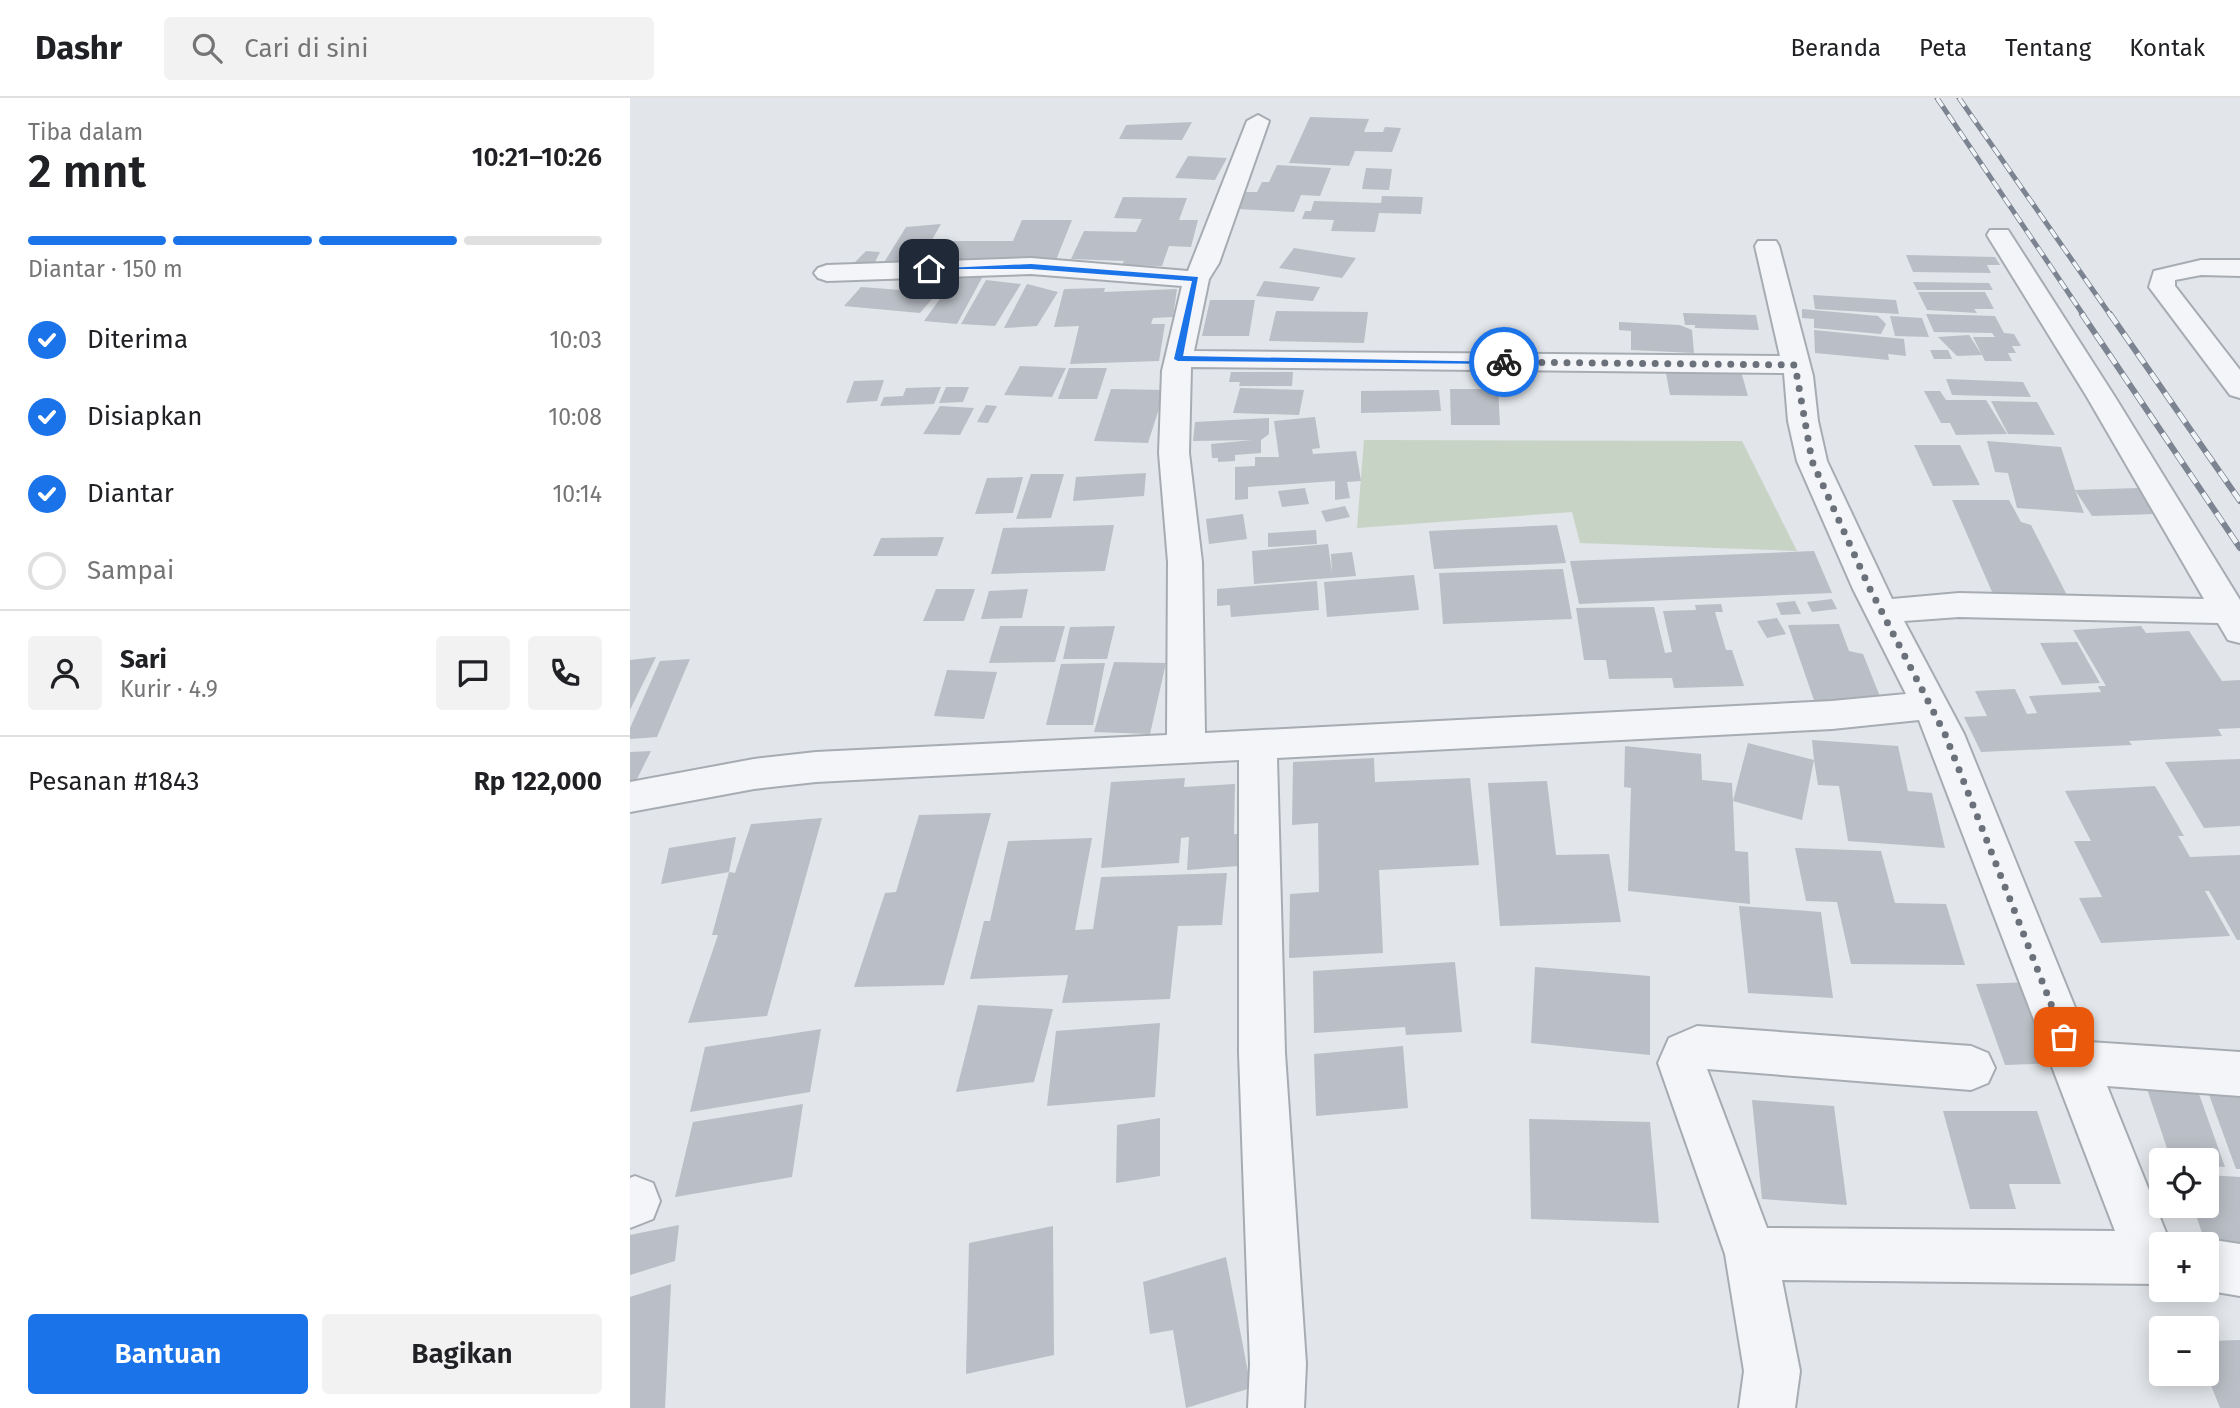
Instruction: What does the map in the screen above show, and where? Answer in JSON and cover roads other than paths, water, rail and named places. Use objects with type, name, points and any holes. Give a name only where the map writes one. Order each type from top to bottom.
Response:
[{"type":"street","points":[[1186,749],[1185,562],[1174,453],[1178,359],[1196,279],[1206,263],[1258,121]]},
{"type":"street","points":[[1999,235],[2236,618]]},
{"type":"street","points":[[1767,246],[1795,365],[1812,461],[1839,523],[1931,705],[2074,1062],[2149,1240]]},
{"type":"street","points":[[827,273],[1031,266],[1196,279]]},
{"type":"street","points":[[2240,268],[2191,267],[2173,271],[2163,276],[2162,287],[2240,389]]},
{"type":"street","points":[[1178,359],[1795,365]]},
{"type":"street","points":[[1884,611],[1959,605],[2236,618]]},
{"type":"street","points":[[630,797],[790,769],[1832,715],[1931,705]]},
{"type":"street","points":[[1258,746],[1262,1052],[1278,1364],[1276,1408]]},
{"type":"street","points":[[1767,1408],[1772,1371],[1751,1254],[1681,1063],[1685,1053],[1697,1047],[1971,1068]]},
{"type":"street","points":[[2074,1062],[2240,1074]]},
{"type":"street","points":[[1751,1254],[2149,1257]]},
{"type":"street","points":[[2219,1267],[2240,1270]]},
{"type":"railway","points":[[1937,98],[2084,316]]},
{"type":"railway","points":[[1959,98],[2111,316]]},
{"type":"railway","points":[[2082,314],[2240,548]]},
{"type":"railway","points":[[2110,314],[2240,501]]}]
